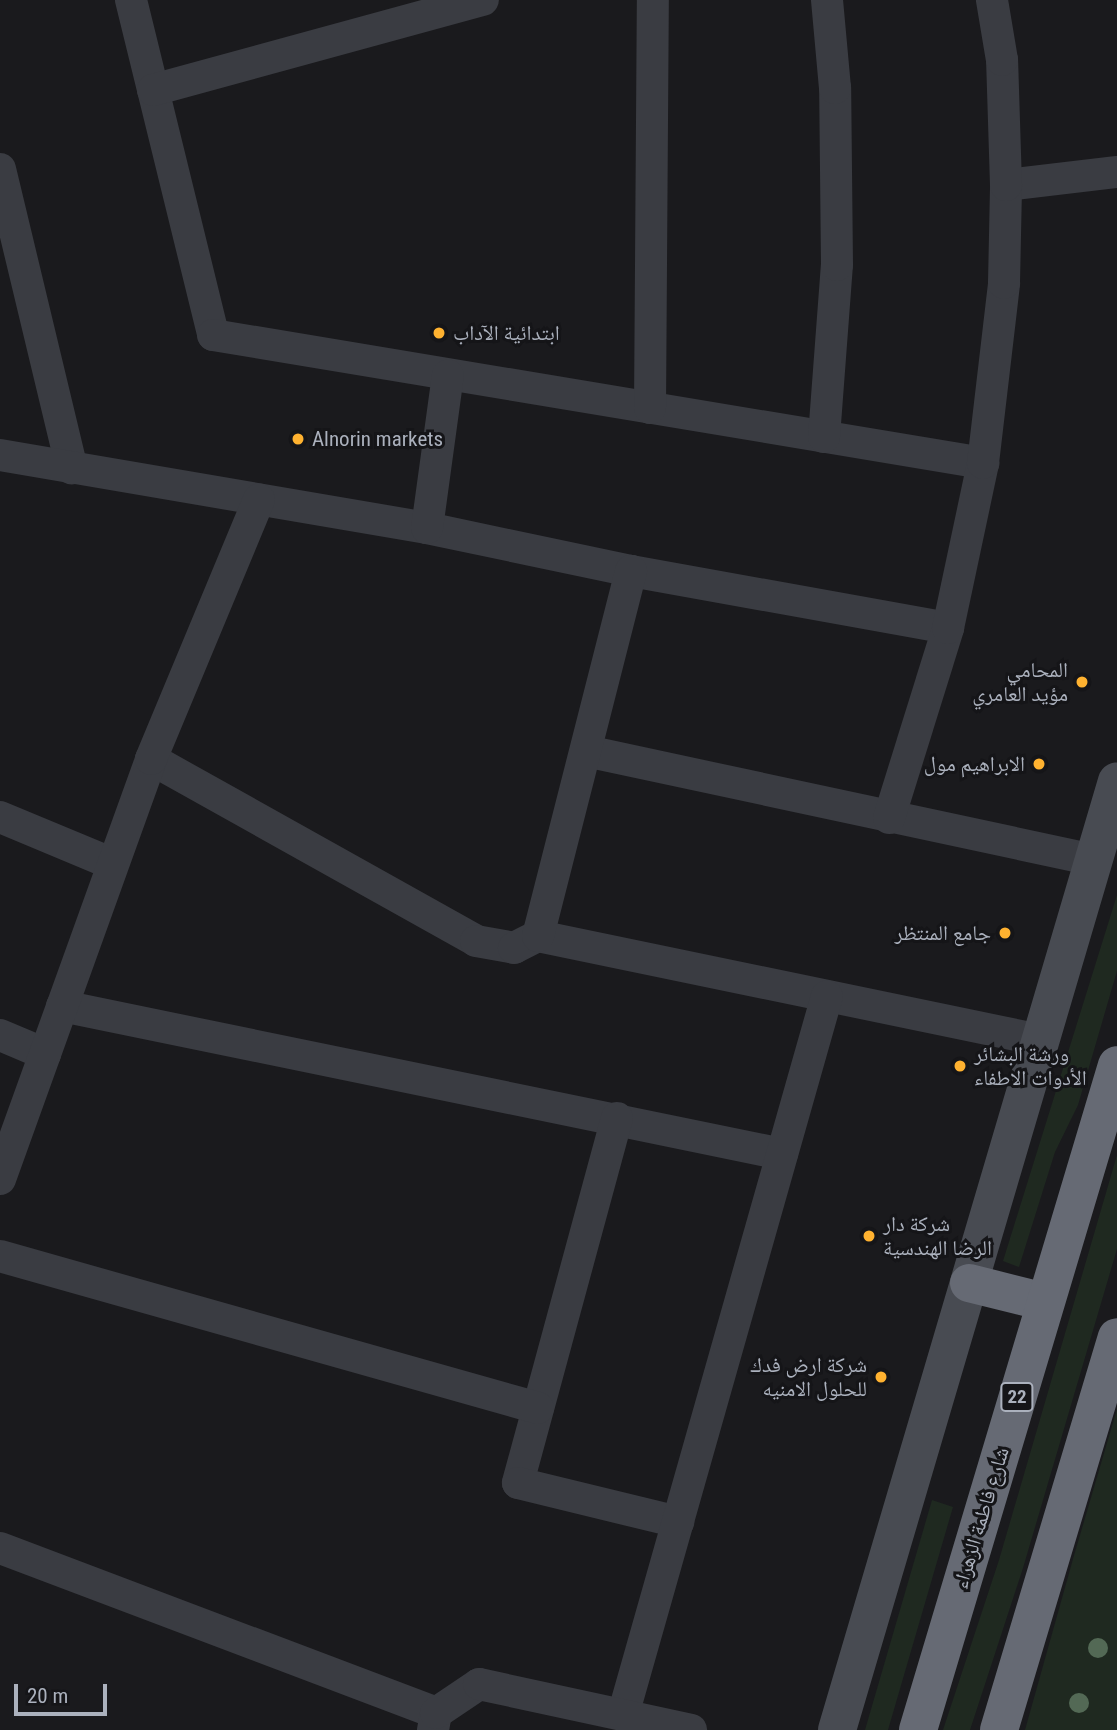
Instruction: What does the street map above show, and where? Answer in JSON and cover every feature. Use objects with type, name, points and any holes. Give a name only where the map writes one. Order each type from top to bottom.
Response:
[{"type":"highway","name":"شارع فاطمة الزهراء","points":[[918,1730],[1117,1065]]},
{"type":"highway","points":[[969,1283],[1045,1302]]},
{"type":"highway","points":[[999,1730],[1117,1337]]},
{"type":"main road","points":[[837,1730],[1117,781]]},
{"type":"street","points":[[131,0],[213,335],[983,463]]},
{"type":"street","points":[[153,90],[483,0]]},
{"type":"street","points":[[650,408],[653,0]]},
{"type":"street","points":[[824,437],[836,265],[835,88],[827,0]]},
{"type":"street","points":[[889,817],[948,628],[983,463],[1004,283],[1006,185],[1002,60],[992,0]]},
{"type":"street","points":[[0,169],[72,468]]},
{"type":"street","points":[[1006,185],[1117,172]]},
{"type":"street","points":[[427,528],[448,375]]},
{"type":"street","points":[[0,456],[427,528],[631,571],[948,628]]},
{"type":"street","points":[[0,1178],[151,758],[260,500]]},
{"type":"street","points":[[538,936],[631,571]]},
{"type":"street","points":[[586,751],[1094,860]]},
{"type":"street","points":[[151,758],[476,941],[514,948],[538,936],[1041,1040]]},
{"type":"street","points":[[0,817],[113,864]]},
{"type":"street","points":[[623,1715],[827,996]]},
{"type":"street","points":[[62,1006],[782,1154]]},
{"type":"street","points":[[0,1035],[45,1054]]},
{"type":"street","points":[[617,1118],[518,1483],[678,1522]]},
{"type":"street","points":[[0,1256],[538,1408]]},
{"type":"street","points":[[0,1548],[434,1722],[479,1684],[691,1730]]},
{"type":"green space","points":[[1117,895],[1117,971],[1078,1105],[1055,1152],[1019,1267],[1003,1261]]},
{"type":"green space","points":[[1117,1155],[1117,1249],[1023,1568],[970,1730],[943,1730],[999,1560]]},
{"type":"green space","points":[[1117,1409],[1117,1730],[1025,1730],[1073,1559]]},
{"type":"green space","points":[[932,1500],[953,1507],[888,1730],[865,1730]]},
{"type":"place","name":"ابتدائية الآداب","points":[[439,333]]},
{"type":"place","name":"Alnorin markets","points":[[298,439]]},
{"type":"place","name":"المحامي مؤيد العامري","points":[[1082,682]]},
{"type":"place","name":"الابراهيم مول","points":[[1039,764]]},
{"type":"place","name":"جامع المنتظر","points":[[1005,933]]},
{"type":"place","name":"ورشة البشائر الأدوات الاطفاء","points":[[960,1066]]},
{"type":"place","name":"شركة دار الرضا الهندسية","points":[[869,1236]]},
{"type":"place","name":"شركة ارض فدك للحلول الامنيه","points":[[881,1377]]}]
